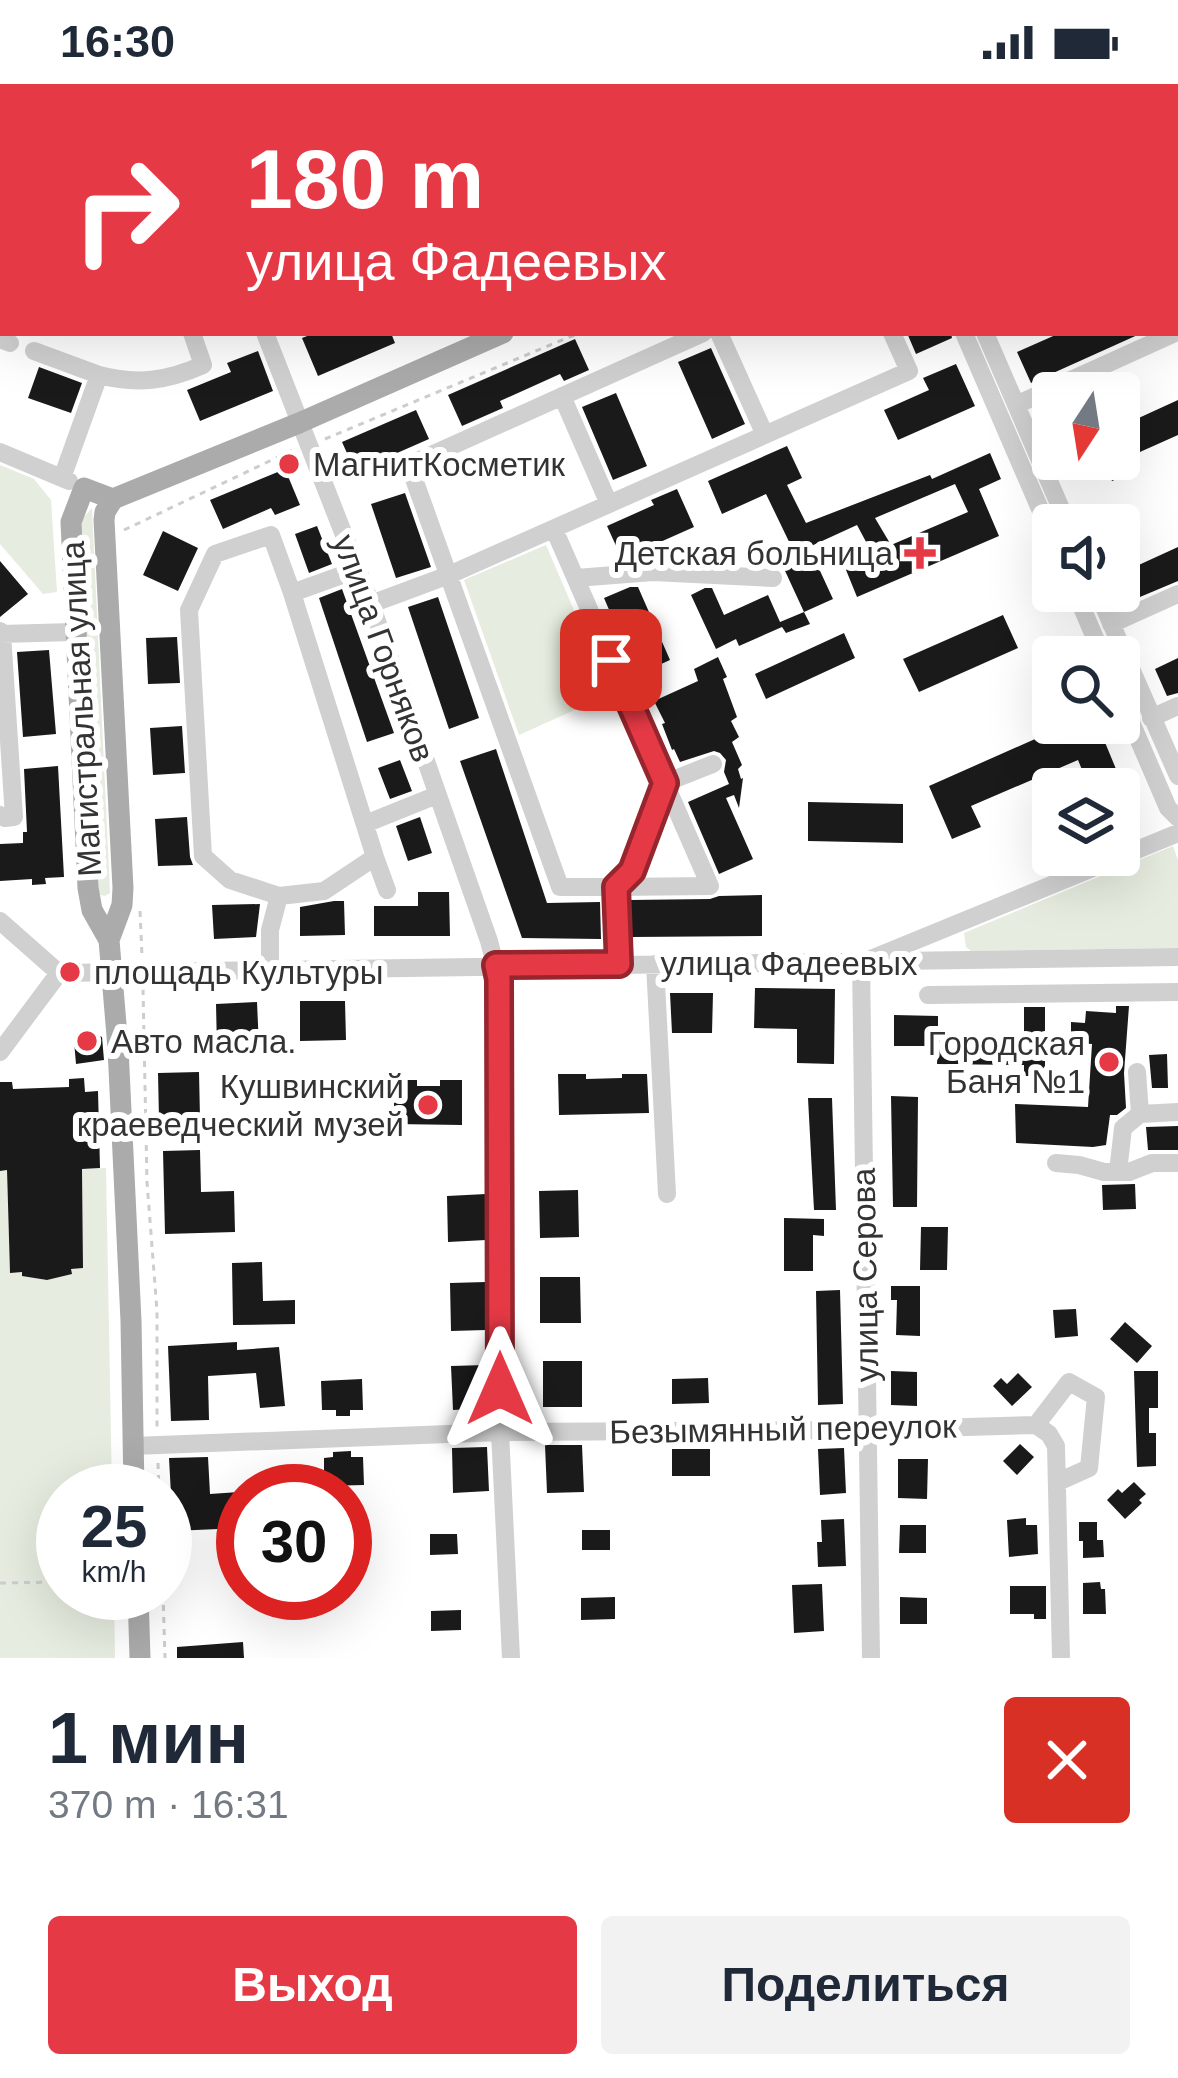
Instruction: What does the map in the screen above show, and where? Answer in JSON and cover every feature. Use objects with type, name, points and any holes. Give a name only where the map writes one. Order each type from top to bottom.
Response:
[{"type":"main road","points":[[84,488],[113,499],[496,336]]},
{"type":"main road","name":"Магистральная улица","points":[[84,488],[70,522],[74,632],[88,888],[92,910],[109,940],[112,971],[131,1321],[133,1464]]},
{"type":"main road","name":"Магистральная улица","points":[[109,940],[123,888],[104,520],[113,499]]},
{"type":"main road","points":[[139,1620],[140,1658]]},
{"type":"street","points":[[34,351],[125,382],[159,379],[203,365],[193,336]]},
{"type":"street","name":"улица Горняков","points":[[267,336],[371,604],[496,965],[500,1432],[512,1658]]},
{"type":"street","points":[[554,529],[710,886],[560,887],[409,465],[696,336]]},
{"type":"street","points":[[719,336],[765,435]]},
{"type":"street","points":[[371,604],[554,529],[909,371],[893,336]]},
{"type":"street","points":[[1016,405],[1167,336]]},
{"type":"street","points":[[977,339],[1016,405],[1032,462]]},
{"type":"street","points":[[977,339],[1032,467]]},
{"type":"street","points":[[62,478],[99,375]]},
{"type":"street","points":[[562,396],[609,504]]},
{"type":"street","points":[[0,452],[84,488]]},
{"type":"street","points":[[375,856],[324,891],[279,896],[230,880],[203,856],[189,610],[215,554],[271,535],[292,593],[386,890]]},
{"type":"street","points":[[292,593],[356,570]]},
{"type":"street","points":[[576,578],[652,572],[773,578]]},
{"type":"street","points":[[1111,624],[1178,594]]},
{"type":"street","points":[[1106,612],[1175,762]]},
{"type":"street","points":[[0,814],[14,818],[1,633],[74,632]]},
{"type":"street","points":[[1151,718],[1178,706]]},
{"type":"street","points":[[1140,743],[1168,808],[1178,818]]},
{"type":"street","points":[[619,964],[616,887],[632,871],[665,783],[713,764]]},
{"type":"street","points":[[365,824],[437,795]]},
{"type":"street","points":[[861,963],[1178,833]]},
{"type":"street","points":[[270,970],[270,930],[279,896]]},
{"type":"street","points":[[0,921],[59,973],[112,971]]},
{"type":"street","name":"улица Фадеевых","points":[[112,971],[1178,957]]},
{"type":"street","points":[[1149,958],[1150,992]]},
{"type":"street","points":[[1056,959],[1059,993]]},
{"type":"street","points":[[959,962],[961,994]]},
{"type":"street","name":"улица Серова","points":[[861,963],[871,1658]]},
{"type":"street","points":[[656,964],[667,1194]]},
{"type":"street","points":[[0,1052],[59,973]]},
{"type":"street","points":[[928,995],[1178,992]]},
{"type":"street","points":[[1138,1072],[1140,1114]]},
{"type":"street","points":[[1118,1172],[1123,1128],[1140,1114],[1178,1112]]},
{"type":"street","points":[[1056,1163],[1130,1172],[1152,1163],[1178,1163]]},
{"type":"street","points":[[1058,1482],[1089,1468],[1096,1397],[1069,1382],[1036,1425],[1056,1446],[1061,1658]]},
{"type":"street","name":"Безымянный переулок","points":[[133,1446],[500,1432],[1036,1425]]},
{"type":"path","points":[[0,1583],[36,1582]]},
{"type":"path","points":[[164,1620],[165,1658]]},
{"type":"shaded area","points":[[0,465],[34,479],[51,500],[57,592],[43,594],[0,544]]},
{"type":"shaded area","points":[[92,508],[110,893],[105,896],[97,894],[78,531]]},
{"type":"shaded area","points":[[546,545],[610,694],[519,735],[464,580]]},
{"type":"shaded area","points":[[1173,846],[1178,860],[1178,948],[971,951],[966,947],[964,933],[1101,876],[1140,876],[1140,860]]},
{"type":"shaded area","points":[[106,1168],[111,1464],[36,1464],[36,1620],[114,1620],[115,1658],[0,1658],[0,1171],[7,1170],[10,1272],[47,1280],[83,1268],[82,1169]]},
{"type":"building","points":[[392,336],[395,343],[318,376],[302,338]]},
{"type":"building","points":[[908,336],[952,336],[952,338],[916,354]]},
{"type":"building","points":[[1053,336],[1135,336],[1055,372],[1032,372],[1031,383],[1017,352]]},
{"type":"building","points":[[575,339],[589,370],[564,381],[560,374],[500,401],[503,408],[462,426],[448,395]]},
{"type":"building","points":[[711,348],[745,424],[712,439],[678,362]]},
{"type":"building","points":[[258,351],[273,391],[200,421],[187,390],[231,372],[227,363]]},
{"type":"building","points":[[956,364],[975,406],[898,440],[884,410],[929,390],[923,378]]},
{"type":"building","points":[[39,367],[82,383],[71,413],[28,398]]},
{"type":"building","points":[[616,393],[647,466],[613,480],[582,407]]},
{"type":"building","points":[[1178,400],[1178,435],[1140,452],[1140,417]]},
{"type":"building","points":[[416,410],[429,439],[388,457],[392,466],[359,480],[342,442]]},
{"type":"building","points":[[787,446],[802,478],[787,485],[806,523],[930,475],[932,479],[990,453],[1001,479],[979,489],[999,536],[857,597],[844,565],[872,553],[857,525],[809,547],[833,599],[804,612],[780,560],[794,552],[766,494],[722,514],[708,481]],"holes":[[[955,484],[968,512],[891,545],[875,518]]]},
{"type":"building","points":[[285,469],[300,505],[275,515],[271,508],[223,529],[210,500]]},
{"type":"building","points":[[677,489],[694,527],[622,559],[607,526]]},
{"type":"building","points":[[405,493],[431,567],[396,578],[371,504]]},
{"type":"building","points":[[317,526],[332,564],[309,573],[295,534]]},
{"type":"building","points":[[163,531],[198,548],[178,591],[143,575]]},
{"type":"building","points":[[1178,547],[1178,581],[1140,597],[1140,564]]},
{"type":"building","points":[[0,561],[28,594],[0,617]]},
{"type":"building","points":[[638,587],[670,660],[637,675],[604,598]]},
{"type":"building","points":[[712,588],[724,615],[768,595],[780,622],[804,612],[810,624],[786,633],[782,627],[739,646],[736,639],[716,649],[691,595]]},
{"type":"building","points":[[342,589],[394,733],[367,742],[319,598]]},
{"type":"building","points":[[438,597],[479,718],[449,729],[408,607]]},
{"type":"building","points":[[1003,615],[1018,648],[919,692],[903,659]]},
{"type":"building","points":[[844,633],[855,658],[766,699],[755,674]]},
{"type":"building","points":[[177,637],[180,683],[148,684],[146,638]]},
{"type":"building","points":[[49,650],[56,734],[23,737],[17,652]]},
{"type":"building","points":[[718,657],[737,717],[731,721],[739,737],[732,742],[743,778],[739,808],[734,795],[726,798],[753,859],[719,874],[688,802],[729,784],[726,760],[714,751],[680,762],[654,701],[698,681],[694,669]]},
{"type":"building","points":[[1178,658],[1178,693],[1167,696],[1155,669]]},
{"type":"building","points":[[182,726],[185,773],[153,775],[150,728]]},
{"type":"building","points":[[1032,740],[1032,744],[1106,744],[1116,768],[1081,768],[1078,760],[1059,768],[1032,768],[1032,780],[971,806],[981,827],[952,839],[929,786]]},
{"type":"building","points":[[496,749],[547,903],[600,902],[601,939],[522,938],[460,761]]},
{"type":"building","points":[[400,760],[412,791],[390,799],[378,768]]},
{"type":"building","points":[[58,766],[64,877],[45,878],[46,884],[32,885],[32,879],[0,881],[0,844],[23,843],[23,832],[27,832],[24,769]]},
{"type":"building","points":[[808,802],[903,804],[903,843],[808,841]]},
{"type":"building","points":[[187,817],[193,865],[158,866],[155,819]]},
{"type":"building","points":[[420,817],[432,853],[408,861],[396,826]]},
{"type":"building","points":[[418,892],[449,892],[450,936],[374,936],[374,906],[418,906]]},
{"type":"building","points":[[762,895],[762,936],[631,937],[630,900]]},
{"type":"building","points":[[344,901],[345,935],[300,936],[300,907]]},
{"type":"building","points":[[260,904],[256,937],[214,939],[212,905]]},
{"type":"building","points":[[755,988],[835,989],[834,1064],[797,1063],[797,1029],[754,1028]]},
{"type":"building","points":[[670,993],[713,993],[712,1033],[672,1033]]},
{"type":"building","points":[[300,1001],[345,1001],[346,1040],[300,1041]]},
{"type":"building","points":[[257,1002],[259,1047],[217,1048],[216,1004]]},
{"type":"building","points":[[1116,1006],[1129,1006],[1126,1108],[1110,1115],[1106,1145],[1016,1143],[1015,1104],[1088,1107],[1092,1044],[1071,1043],[1071,1022],[1085,1023],[1086,1011],[1116,1013]]},
{"type":"building","points":[[1024,1007],[1045,1007],[1045,1076],[1024,1076],[1024,1065],[937,1064],[938,1046],[894,1046],[894,1015],[938,1016],[938,1035],[1024,1036]]},
{"type":"building","points":[[96,1034],[102,1037],[104,1060],[76,1064],[74,1041]]},
{"type":"building","points":[[1167,1054],[1168,1088],[1152,1088],[1149,1055]]},
{"type":"building","points":[[199,1072],[200,1118],[159,1119],[158,1073]]},
{"type":"building","points":[[558,1074],[586,1074],[586,1079],[647,1074],[649,1113],[559,1115]]},
{"type":"building","points":[[84,1078],[85,1092],[98,1091],[100,1168],[82,1169],[83,1268],[47,1280],[10,1273],[7,1170],[0,1171],[0,1082],[12,1082],[13,1089],[69,1087],[69,1079]]},
{"type":"building","name":"Кушвинский краеведческий музей","points":[[394,1080],[440,1086],[440,1080],[462,1080],[462,1125],[394,1124]]},
{"type":"building","points":[[891,1096],[918,1097],[917,1207],[893,1207]]},
{"type":"building","points":[[808,1098],[832,1098],[836,1210],[814,1210]]},
{"type":"building","points":[[1178,1126],[1178,1150],[1148,1150],[1146,1127]]},
{"type":"building","points":[[200,1150],[201,1192],[234,1191],[235,1232],[165,1234],[163,1151]]},
{"type":"building","points":[[1135,1184],[1136,1209],[1103,1210],[1102,1185]]},
{"type":"building","points":[[578,1190],[579,1237],[540,1238],[539,1191]]},
{"type":"building","points":[[486,1194],[486,1240],[448,1242],[447,1196]]},
{"type":"building","points":[[784,1218],[824,1219],[824,1236],[813,1235],[813,1271],[784,1271]]},
{"type":"building","points":[[921,1227],[948,1227],[947,1270],[920,1270]]},
{"type":"building","points":[[262,1262],[263,1301],[295,1300],[295,1324],[233,1325],[232,1263]]},
{"type":"building","points":[[540,1277],[580,1277],[581,1323],[540,1323]]},
{"type":"building","points":[[486,1282],[486,1330],[451,1331],[450,1283]]},
{"type":"building","points":[[891,1286],[920,1286],[920,1336],[896,1335],[897,1300],[891,1300]]},
{"type":"building","points":[[840,1290],[843,1404],[818,1405],[816,1291]]},
{"type":"building","points":[[1076,1309],[1078,1336],[1055,1338],[1053,1310]]},
{"type":"building","points":[[1125,1322],[1152,1346],[1137,1363],[1110,1339]]},
{"type":"building","points":[[237,1342],[237,1350],[279,1347],[285,1406],[260,1408],[256,1373],[208,1376],[209,1420],[171,1421],[168,1346]]},
{"type":"building","points":[[543,1361],[582,1361],[582,1407],[543,1407]]},
{"type":"building","points":[[486,1365],[486,1408],[453,1410],[451,1366]]},
{"type":"building","points":[[891,1371],[917,1372],[917,1406],[891,1405]]},
{"type":"building","points":[[1134,1371],[1158,1371],[1158,1408],[1149,1408],[1149,1433],[1156,1433],[1156,1466],[1137,1467]]},
{"type":"building","points":[[1018,1373],[1032,1387],[1012,1406],[993,1386],[1001,1378],[1007,1384]]},
{"type":"building","points":[[708,1378],[709,1403],[672,1404],[672,1379]]},
{"type":"building","points":[[362,1379],[363,1410],[336,1416],[336,1410],[322,1410],[321,1381]]},
{"type":"building","points":[[1020,1444],[1034,1457],[1017,1475],[1003,1461]]},
{"type":"building","points":[[545,1445],[582,1445],[584,1492],[547,1493]]},
{"type":"building","points":[[487,1447],[489,1491],[453,1493],[452,1448]]},
{"type":"building","points":[[844,1448],[846,1493],[820,1495],[818,1449]]},
{"type":"building","points":[[672,1449],[710,1449],[710,1476],[672,1476]]},
{"type":"building","points":[[351,1451],[351,1457],[363,1457],[363,1464],[324,1464],[333,1452]]},
{"type":"building","points":[[208,1457],[210,1494],[216,1494],[216,1529],[192,1530],[192,1464],[169,1464],[169,1458]]},
{"type":"building","points":[[898,1459],[928,1459],[927,1499],[898,1498]]},
{"type":"building","points":[[1134,1482],[1146,1494],[1125,1519],[1107,1500]]},
{"type":"building","points":[[1026,1518],[1026,1525],[1037,1525],[1038,1554],[1009,1557],[1007,1520]]},
{"type":"building","points":[[844,1519],[846,1566],[818,1567],[821,1520]]},
{"type":"building","points":[[1079,1522],[1097,1522],[1104,1557],[1083,1558]]},
{"type":"building","points":[[900,1525],[926,1525],[926,1553],[899,1553]]},
{"type":"building","points":[[582,1530],[610,1530],[610,1550],[582,1550]]},
{"type":"building","points":[[430,1534],[457,1534],[458,1554],[430,1555]]},
{"type":"building","points":[[1100,1582],[1105,1589],[1106,1614],[1083,1614],[1083,1583]]},
{"type":"building","points":[[822,1584],[824,1631],[794,1633],[792,1585]]},
{"type":"building","points":[[1010,1586],[1046,1586],[1046,1619],[1010,1614]]},
{"type":"building","points":[[615,1597],[615,1619],[581,1620],[581,1598]]},
{"type":"building","points":[[900,1597],[927,1598],[927,1624],[900,1624]]},
{"type":"building","points":[[461,1610],[461,1630],[431,1631],[431,1611]]},
{"type":"building","points":[[243,1642],[244,1658],[177,1658],[177,1647]]},
{"type":"place","name":"МагнитКосметик","points":[[289,464]]},
{"type":"place","name":"Детская больница","points":[[920,553]]},
{"type":"place","name":"площадь Культуры","points":[[70,972]]},
{"type":"place","name":"Авто масла.","points":[[87,1041]]},
{"type":"place","name":"Городская Баня №1","points":[[1109,1062]]},
{"type":"place","name":"Кушвинский краеведческий музей","points":[[428,1105]]},
{"type":"route","points":[[500,1389],[496,965],[619,964],[616,887],[632,871],[665,783],[611,660]]}]
